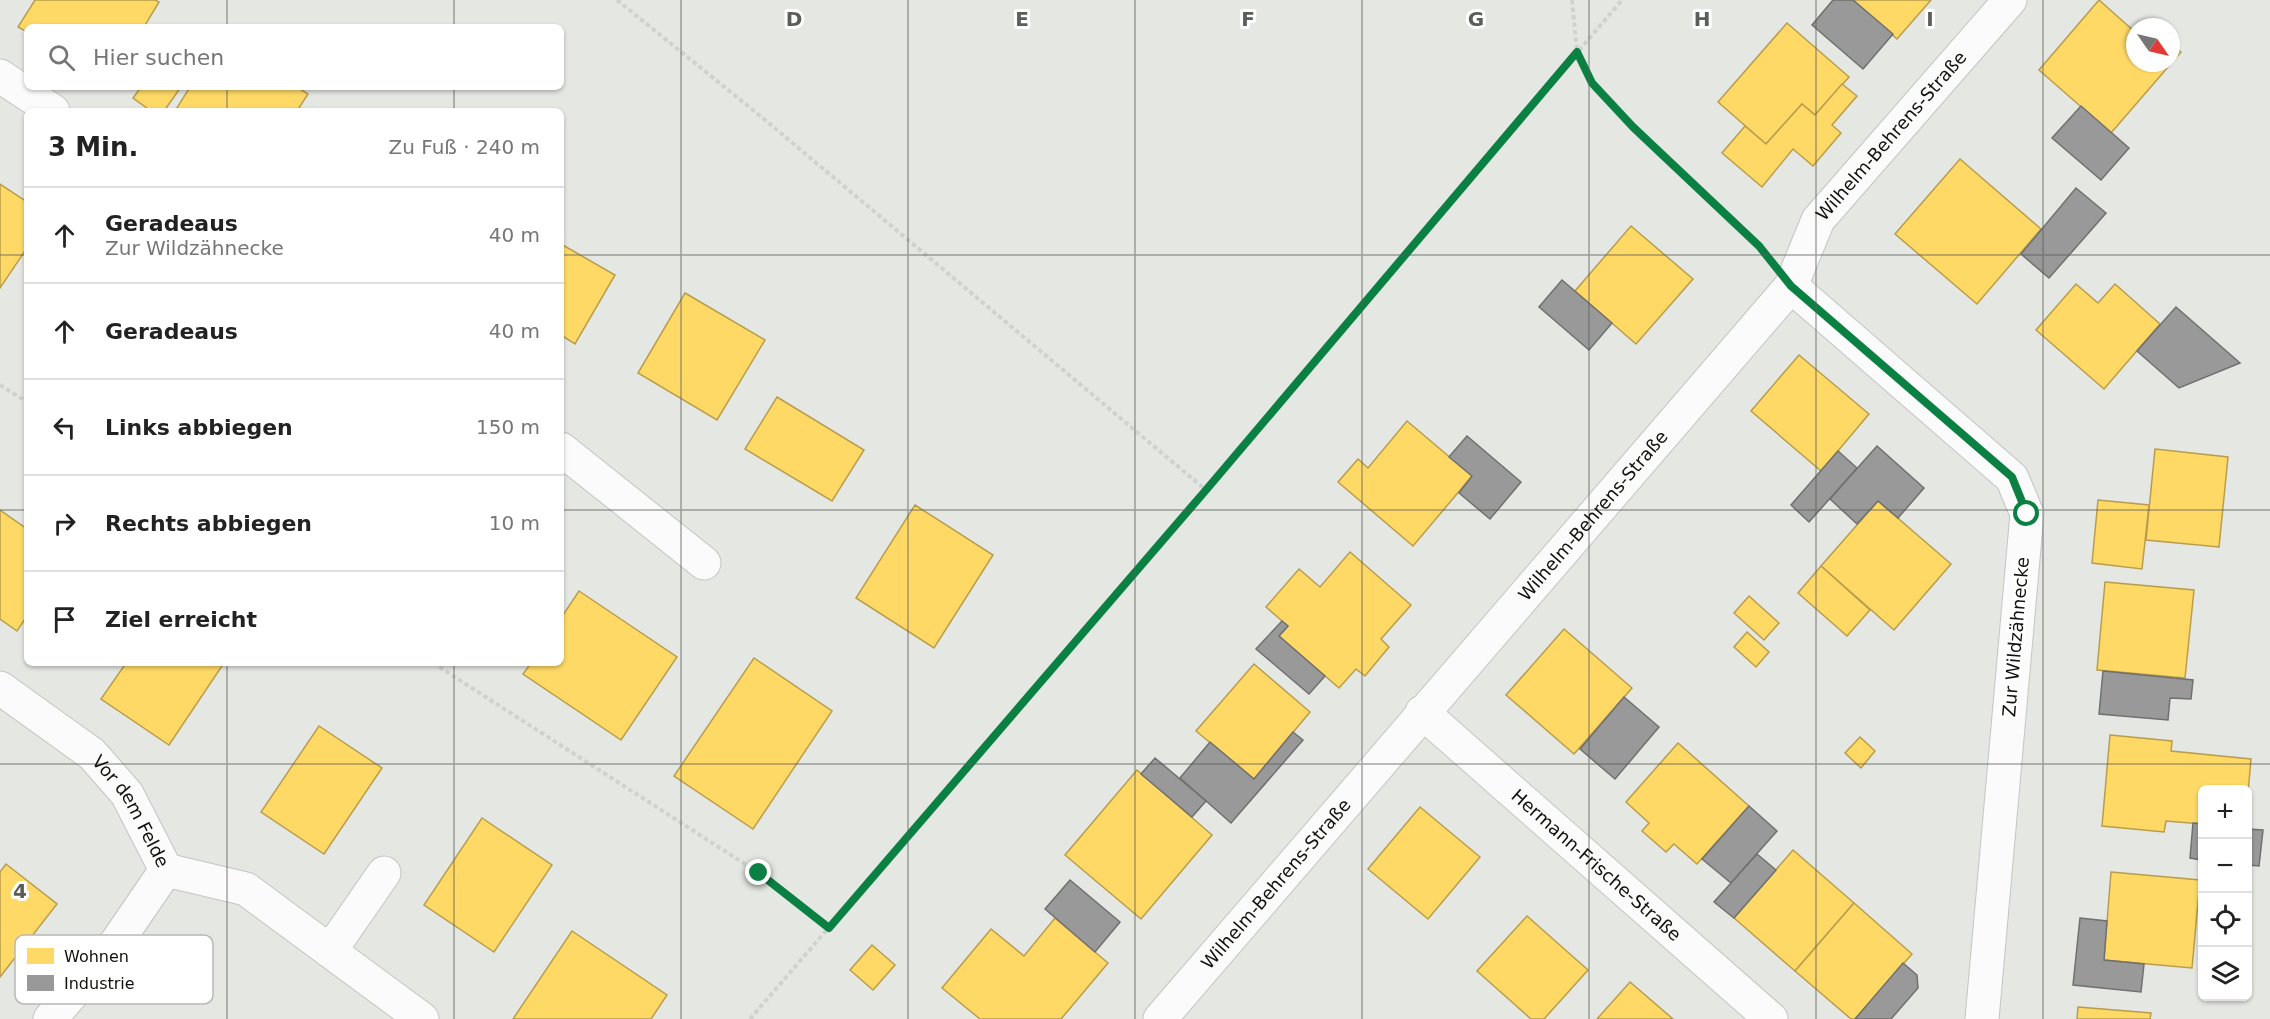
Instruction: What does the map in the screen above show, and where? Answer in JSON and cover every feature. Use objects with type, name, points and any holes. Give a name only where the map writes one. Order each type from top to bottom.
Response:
[{"type":"street","name":"Wilhelm-Behrens-Straße","points":[[1160,1019],[1791,286],[1818,220],[2010,0]]},
{"type":"street","points":[[0,76],[48,108]]},
{"type":"street","name":"Zur Wildzähnecke","points":[[1791,286],[2012,477],[2027,514],[1982,1019]]},
{"type":"street","points":[[564,451],[704,563]]},
{"type":"street","name":"Vor dem Felde","points":[[0,688],[92,754],[127,794],[166,870],[246,889],[422,1019]]},
{"type":"street","name":"Hermann-Frische-Straße","points":[[1422,712],[1771,1019]]},
{"type":"street","points":[[121,935],[166,870]]},
{"type":"street","points":[[330,951],[384,873]]},
{"type":"street","points":[[50,1019],[63,1004]]},
{"type":"path","points":[[617,0],[1206,490]]},
{"type":"path","points":[[1572,0],[1577,52],[1592,83],[1633,127],[1759,246],[1791,286]]},
{"type":"path","points":[[750,1019],[1206,490],[1622,0]]},
{"type":"path","points":[[0,385],[24,400]]},
{"type":"path","points":[[438,666],[759,873],[829,928]]},
{"type":"building: Wohnen","points":[[35,0],[155,0],[159,2],[146,24],[24,24],[24,30],[18,27]]},
{"type":"building: Wohnen","points":[[1853,0],[1931,0],[1897,39]]},
{"type":"building: Wohnen","points":[[2099,0],[2126,24],[2126,72],[2164,72],[2111,133],[2039,70]]},
{"type":"building: Wohnen","points":[[1787,23],[1849,77],[1815,115],[1802,104],[1766,144],[1718,102]]},
{"type":"building: Wohnen","points":[[1842,84],[1857,96],[1832,125],[1841,133],[1813,166],[1793,149],[1762,187],[1722,153],[1745,126],[1766,144],[1802,104],[1815,115]]},
{"type":"building: Wohnen","points":[[139,90],[179,90],[166,108],[147,108],[133,98]]},
{"type":"building: Wohnen","points":[[188,90],[302,90],[308,94],[299,108],[177,108]]},
{"type":"building: Wohnen","points":[[1960,159],[2041,229],[1977,304],[1895,234]]},
{"type":"building: Wohnen","points":[[0,184],[24,200],[24,252],[0,288]]},
{"type":"building: Wohnen","points":[[1631,226],[1693,279],[1636,344],[1575,291]]},
{"type":"building: Wohnen","points":[[564,246],[615,275],[575,344],[564,337]]},
{"type":"building: Wohnen","points":[[2076,284],[2098,303],[2115,284],[2160,324],[2104,389],[2036,330]]},
{"type":"building: Wohnen","points":[[685,293],[765,340],[717,420],[638,373]]},
{"type":"building: Wohnen","points":[[1799,355],[1869,414],[1821,471],[1751,411]]},
{"type":"building: Wohnen","points":[[777,397],[864,450],[832,501],[745,449]]},
{"type":"building: Wohnen","points":[[1407,421],[1472,476],[1413,546],[1338,482],[1358,459],[1368,468]]},
{"type":"building: Wohnen","points":[[2155,449],[2228,457],[2219,547],[2146,540]]},
{"type":"building: Wohnen","points":[[2098,500],[2149,505],[2142,569],[2092,563]]},
{"type":"building: Wohnen","points":[[1878,501],[1951,564],[1894,630],[1821,566]]},
{"type":"building: Wohnen","points":[[915,505],[993,555],[934,648],[856,598]]},
{"type":"building: Wohnen","points":[[0,510],[24,527],[24,620],[17,631],[0,619]]},
{"type":"building: Wohnen","points":[[1350,552],[1411,605],[1381,639],[1389,647],[1365,676],[1356,669],[1339,688],[1279,636],[1288,626],[1266,607],[1299,569],[1320,587]]},
{"type":"building: Wohnen","points":[[1821,566],[1870,610],[1847,636],[1798,593]]},
{"type":"building: Wohnen","points":[[2105,582],[2194,590],[2185,678],[2097,670]]},
{"type":"building: Wohnen","points":[[579,591],[677,657],[621,740],[523,674],[529,666],[564,666],[564,614]]},
{"type":"building: Wohnen","points":[[1749,596],[1779,623],[1764,640],[1734,613]]},
{"type":"building: Wohnen","points":[[1564,629],[1632,688],[1574,754],[1506,695]]},
{"type":"building: Wohnen","points":[[1747,632],[1769,652],[1756,667],[1734,647]]},
{"type":"building: Wohnen","points":[[754,658],[832,711],[753,829],[674,776]]},
{"type":"building: Wohnen","points":[[1254,664],[1310,712],[1254,779],[1196,731]]},
{"type":"building: Wohnen","points":[[124,666],[222,666],[169,745],[101,699]]},
{"type":"building: Wohnen","points":[[319,726],[382,768],[324,854],[261,812]]},
{"type":"building: Wohnen","points":[[2110,735],[2172,741],[2171,751],[2251,759],[2249,785],[2198,785],[2198,824],[2166,821],[2164,832],[2102,826]]},
{"type":"building: Wohnen","points":[[1860,737],[1875,751],[1861,768],[1845,753]]},
{"type":"building: Wohnen","points":[[1678,743],[1749,806],[1697,864],[1674,844],[1666,852],[1642,831],[1649,823],[1626,802]]},
{"type":"building: Wohnen","points":[[1137,770],[1212,835],[1141,919],[1065,855]]},
{"type":"building: Wohnen","points":[[1420,807],[1480,857],[1428,919],[1368,869]]},
{"type":"building: Wohnen","points":[[482,818],[552,865],[494,952],[424,905]]},
{"type":"building: Wohnen","points":[[1793,850],[1854,903],[1795,971],[1734,918]]},
{"type":"building: Wohnen","points":[[6,864],[57,904],[33,935],[15,935],[15,958],[0,977],[0,872]]},
{"type":"building: Wohnen","points":[[2111,872],[2198,880],[2192,968],[2104,960]]},
{"type":"building: Wohnen","points":[[1854,903],[1912,954],[1855,1019],[1851,1019],[1795,971]]},
{"type":"building: Wohnen","points":[[1527,916],[1588,970],[1544,1019],[1531,1019],[1477,971]]},
{"type":"building: Wohnen","points":[[1055,918],[1108,963],[1061,1019],[980,1019],[942,988],[991,929],[1024,956]]},
{"type":"building: Wohnen","points":[[572,931],[667,995],[651,1019],[513,1019]]},
{"type":"building: Wohnen","points":[[872,945],[895,965],[873,990],[850,970]]},
{"type":"building: Wohnen","points":[[1630,982],[1673,1019],[1597,1019]]},
{"type":"building: Wohnen","points":[[2078,1007],[2151,1013],[2150,1019],[2077,1019]]},
{"type":"building: Industrie","points":[[1833,0],[1853,0],[1893,34],[1863,69],[1812,25]]},
{"type":"building: Industrie","points":[[2081,106],[2129,148],[2101,180],[2052,138]]},
{"type":"building: Industrie","points":[[2076,188],[2106,213],[2049,278],[2021,254]]},
{"type":"building: Industrie","points":[[1562,280],[1612,323],[1589,350],[1539,307]]},
{"type":"building: Industrie","points":[[2176,307],[2240,363],[2179,388],[2137,351]]},
{"type":"building: Industrie","points":[[1467,436],[1521,482],[1490,519],[1459,493],[1472,476],[1449,457]]},
{"type":"building: Industrie","points":[[1877,446],[1924,488],[1898,518],[1878,501],[1857,524],[1830,499]]},
{"type":"building: Industrie","points":[[1838,451],[1857,468],[1809,522],[1791,505]]},
{"type":"building: Industrie","points":[[1282,621],[1288,626],[1279,636],[1325,676],[1309,694],[1256,649]]},
{"type":"building: Industrie","points":[[2103,671],[2193,680],[2191,699],[2170,698],[2168,720],[2099,714]]},
{"type":"building: Industrie","points":[[1624,697],[1659,727],[1615,779],[1580,749]]},
{"type":"building: Industrie","points":[[1293,732],[1303,740],[1231,823],[1180,778],[1210,742],[1254,779]]},
{"type":"building: Industrie","points":[[1155,758],[1206,801],[1192,817],[1141,774]]},
{"type":"building: Industrie","points":[[1749,806],[1777,831],[1731,883],[1702,859]]},
{"type":"building: Industrie","points":[[2193,823],[2198,824],[2198,859],[2190,858]]},
{"type":"building: Industrie","points":[[2252,829],[2263,830],[2259,866],[2252,865]]},
{"type":"building: Industrie","points":[[1757,854],[1776,870],[1734,918],[1714,902]]},
{"type":"building: Industrie","points":[[1070,880],[1120,922],[1095,952],[1045,909]]},
{"type":"building: Industrie","points":[[2080,918],[2107,921],[2104,960],[2144,964],[2141,992],[2073,985]]},
{"type":"building: Industrie","points":[[1903,963],[1917,975],[1918,988],[1891,1019],[1855,1019]]},
{"type":"route","points":[[759,873],[829,928],[1206,490],[1577,52],[1592,83],[1633,127],[1759,246],[1791,286],[2012,477],[2027,514]]}]
